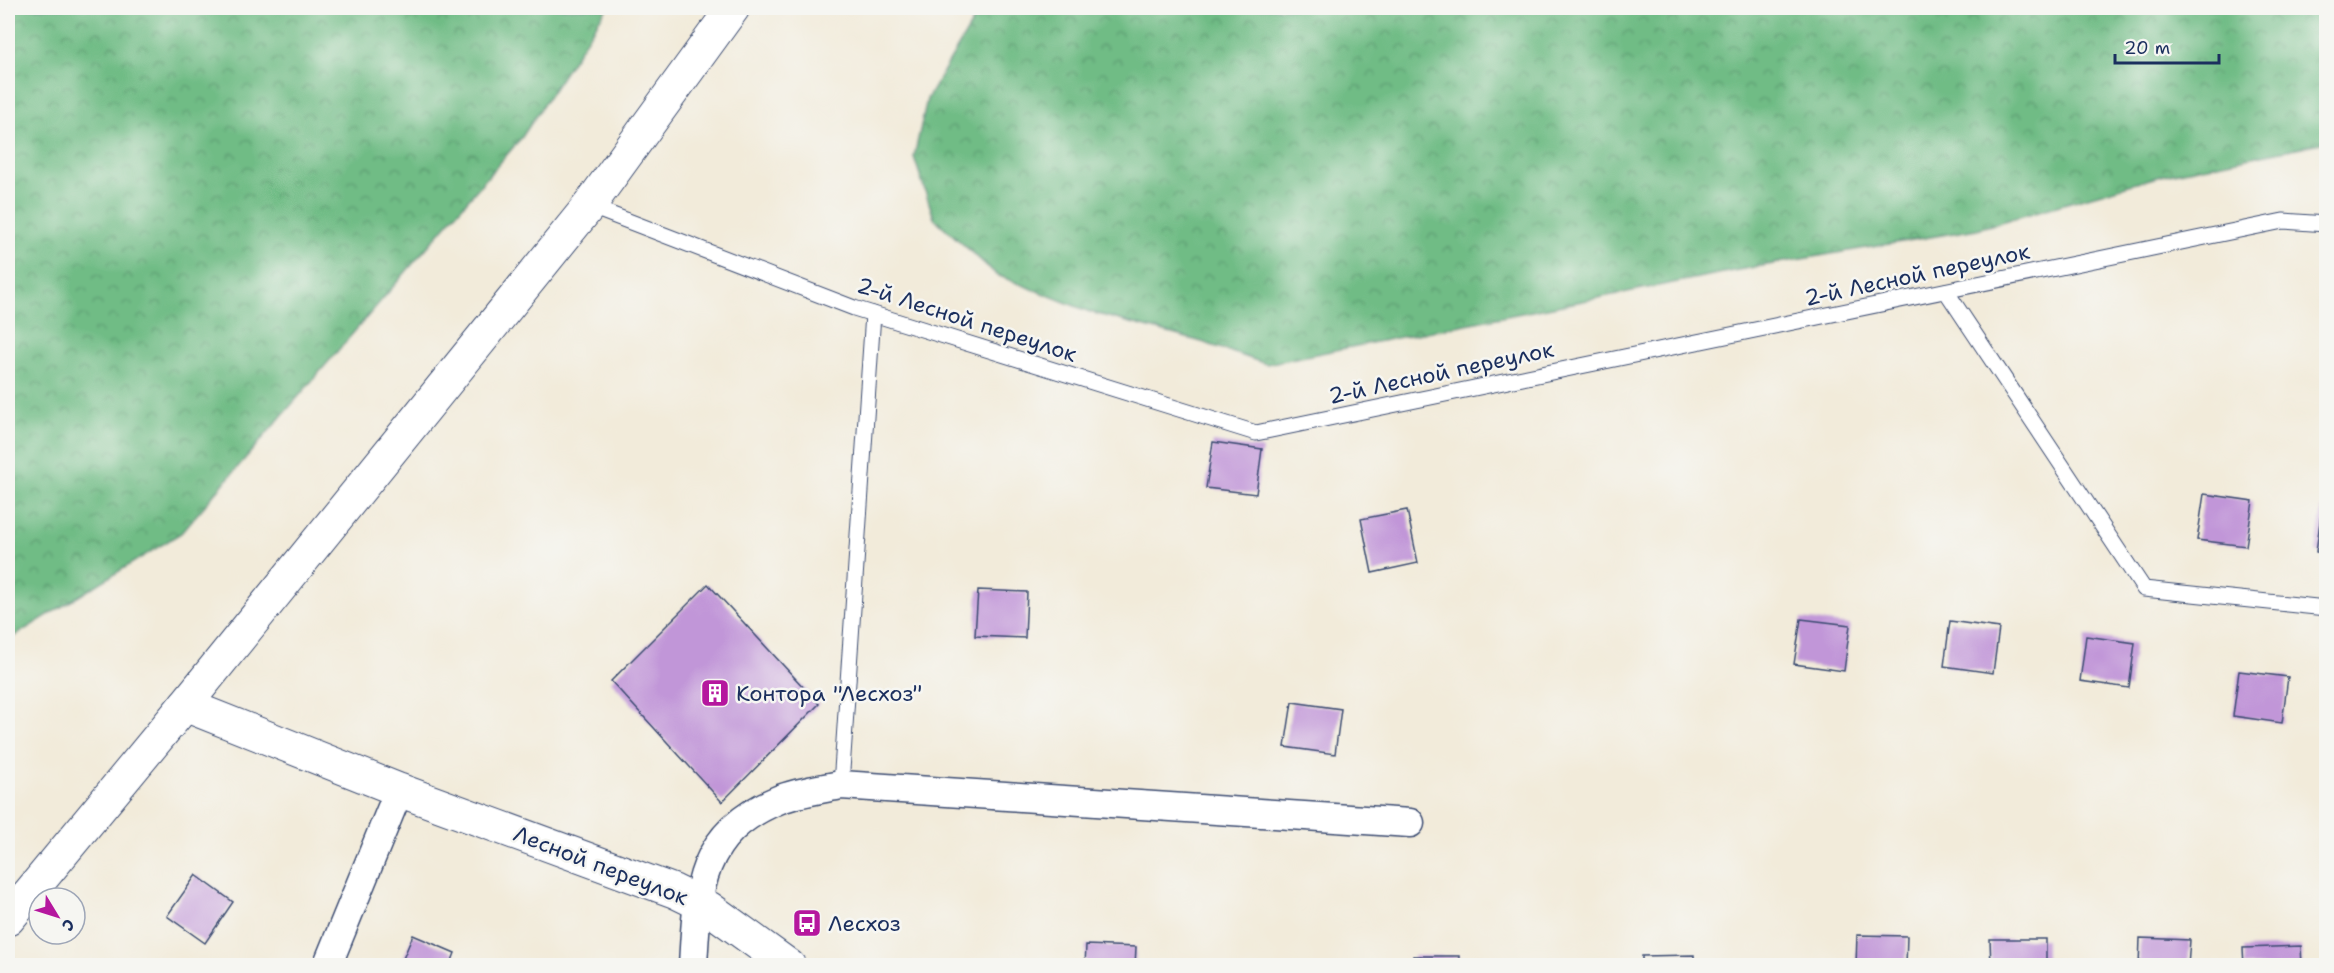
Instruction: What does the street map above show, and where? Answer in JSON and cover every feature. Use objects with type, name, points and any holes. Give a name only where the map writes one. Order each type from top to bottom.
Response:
[{"type":"street","points":[[8,919],[185,705],[589,206],[733,8]]},
{"type":"street","name":"Лесной переулок","points":[[185,705],[399,790],[592,859],[696,902],[709,908],[789,966]]},
{"type":"street","points":[[693,966],[696,902],[708,864],[723,836],[748,814],[780,799],[841,785],[1410,823]]},
{"type":"street","points":[[327,966],[399,790]]},
{"type":"lane","name":"2-й Лесной переулок","points":[[589,206],[873,314],[1256,433],[2283,221],[2326,224]]},
{"type":"lane","points":[[1946,291],[2144,589],[2326,608]]},
{"type":"lane","points":[[841,785],[873,314]]},
{"type":"green space","points":[[8,8],[607,8],[522,137],[181,533],[8,640]]},
{"type":"green space","points":[[981,8],[2326,8],[2326,142],[2164,175],[1977,229],[1738,270],[1266,364],[1202,342],[1090,312],[997,275],[934,218],[914,157],[927,99]]},
{"type":"building","points":[[1213,442],[1262,449],[1256,494],[1206,488]]},
{"type":"building","points":[[2204,494],[2253,501],[2246,546],[2197,540]]},
{"type":"building","points":[[2322,507],[2326,507],[2326,554],[2316,552]]},
{"type":"building","points":[[1407,510],[1418,563],[1372,573],[1361,519]]},
{"type":"building","name":"Контора \"Лесхоз\"","points":[[708,584],[819,704],[722,802],[611,681]]},
{"type":"building","points":[[978,590],[1027,592],[1025,638],[975,636]]},
{"type":"building","points":[[1801,619],[1850,625],[1844,671],[1794,664]]},
{"type":"building","points":[[1950,621],[1999,628],[1993,673],[1944,666]]},
{"type":"building","points":[[2086,636],[2135,643],[2129,688],[2080,681]]},
{"type":"building","points":[[2239,671],[2288,677],[2282,723],[2233,716]]},
{"type":"building","points":[[1292,702],[1341,709],[1335,754],[1285,747]]},
{"type":"building","points":[[196,875],[233,902],[205,943],[167,916]]},
{"type":"building","points":[[413,935],[455,953],[450,966],[400,966]]},
{"type":"building","points":[[1857,935],[1907,936],[1906,966],[1856,966]]},
{"type":"building","points":[[2140,938],[2190,940],[2188,966],[2139,966]]},
{"type":"building","points":[[1990,939],[2046,939],[2046,966],[1991,966]]},
{"type":"building","points":[[1086,945],[1136,947],[1135,966],[1085,966]]},
{"type":"building","points":[[2301,946],[2302,966],[2244,966],[2243,948]]},
{"type":"building","points":[[1694,955],[1694,966],[1642,966],[1642,956]]},
{"type":"building","points":[[1413,956],[1459,956],[1459,966],[1413,966]]},
{"type":"place","name":"Контора \"Лесхоз\"","points":[[715,693]]},
{"type":"place","name":"Лесхоз","points":[[807,923]]}]
